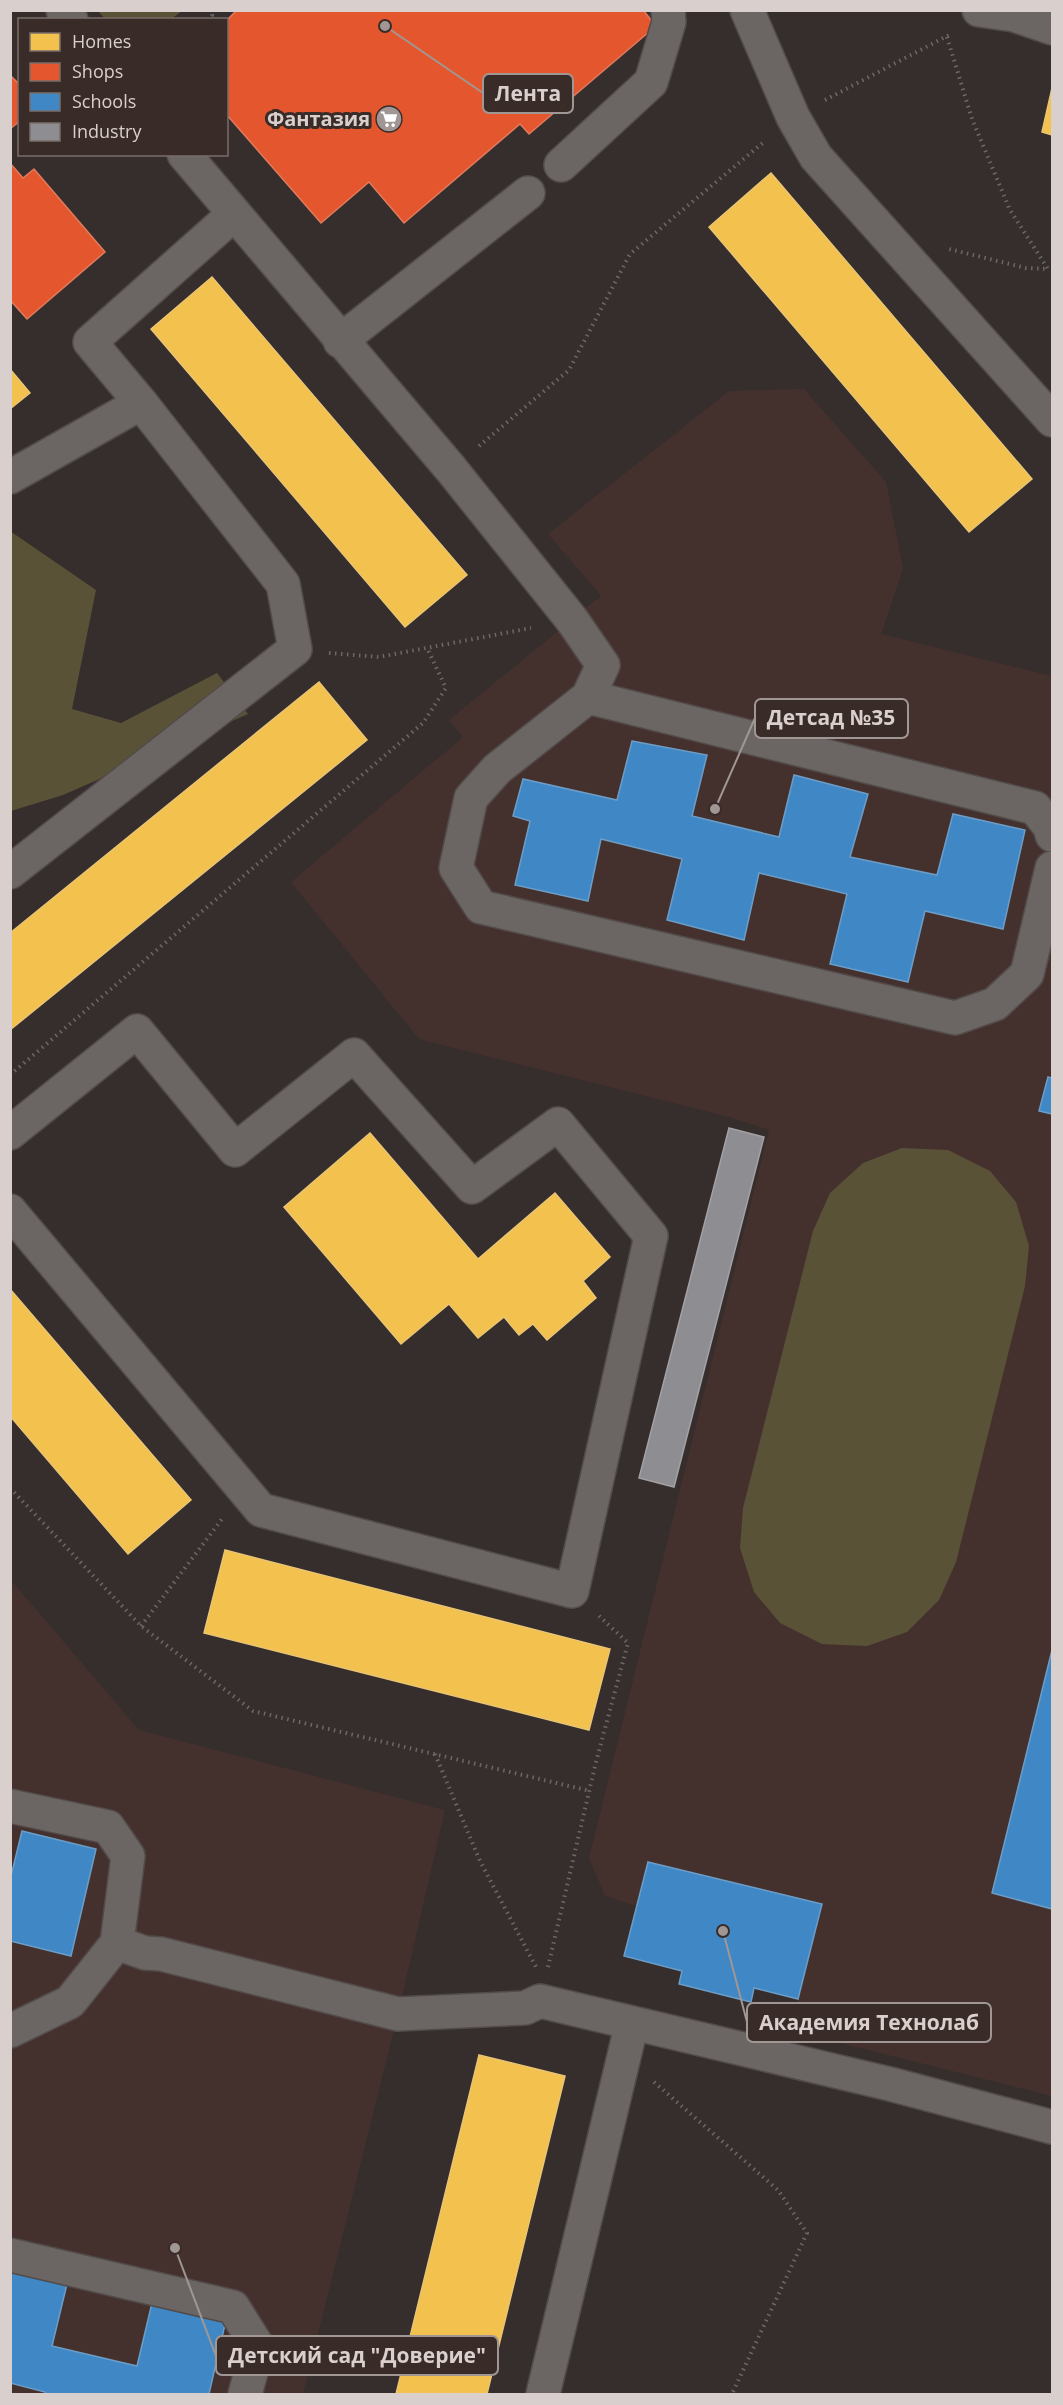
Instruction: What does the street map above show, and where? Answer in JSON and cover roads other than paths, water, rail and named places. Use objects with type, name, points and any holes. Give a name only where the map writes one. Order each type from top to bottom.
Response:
[{"type":"lane","points":[[561,165],[651,82],[669,22],[668,10]]},
{"type":"lane","points":[[747,10],[793,117],[816,157],[1053,420]]},
{"type":"lane","points":[[967,20],[1013,13],[1053,28]]},
{"type":"lane","points":[[186,156],[450,470],[572,620],[603,665],[588,698],[497,769],[471,798],[456,868],[481,907],[955,1018],[995,1004],[1027,974],[1053,868]]},
{"type":"lane","points":[[340,341],[528,193]]},
{"type":"lane","points":[[10,872],[295,649],[283,584],[141,403],[90,342],[234,214]]},
{"type":"lane","points":[[10,477],[141,403]]},
{"type":"lane","points":[[588,698],[1035,808],[1050,827],[1053,835]]},
{"type":"lane","points":[[10,1133],[137,1031],[235,1150],[354,1055],[472,1187],[558,1124],[651,1236],[572,1591],[261,1510],[10,1211]]},
{"type":"lane","points":[[10,1806],[108,1827],[128,1856],[117,1943],[70,2002],[10,2031]]},
{"type":"lane","points":[[117,1943],[145,1953],[161,1954],[398,2014],[525,2008],[540,2001],[890,2084],[1053,2127]]},
{"type":"lane","points":[[543,2394],[632,2023]]},
{"type":"lane","points":[[10,2255],[233,2307],[258,2347],[245,2394]]},
{"type":"place","name":"Лента","points":[[385,26]]},
{"type":"place","name":"Фантазия","points":[[389,119]]},
{"type":"place","name":"Детсад №35","points":[[715,809]]},
{"type":"place","name":"Академия Технолаб","points":[[723,1931]]},
{"type":"place","name":"Детский сад \"Доверие\"","points":[[175,2248]]}]
